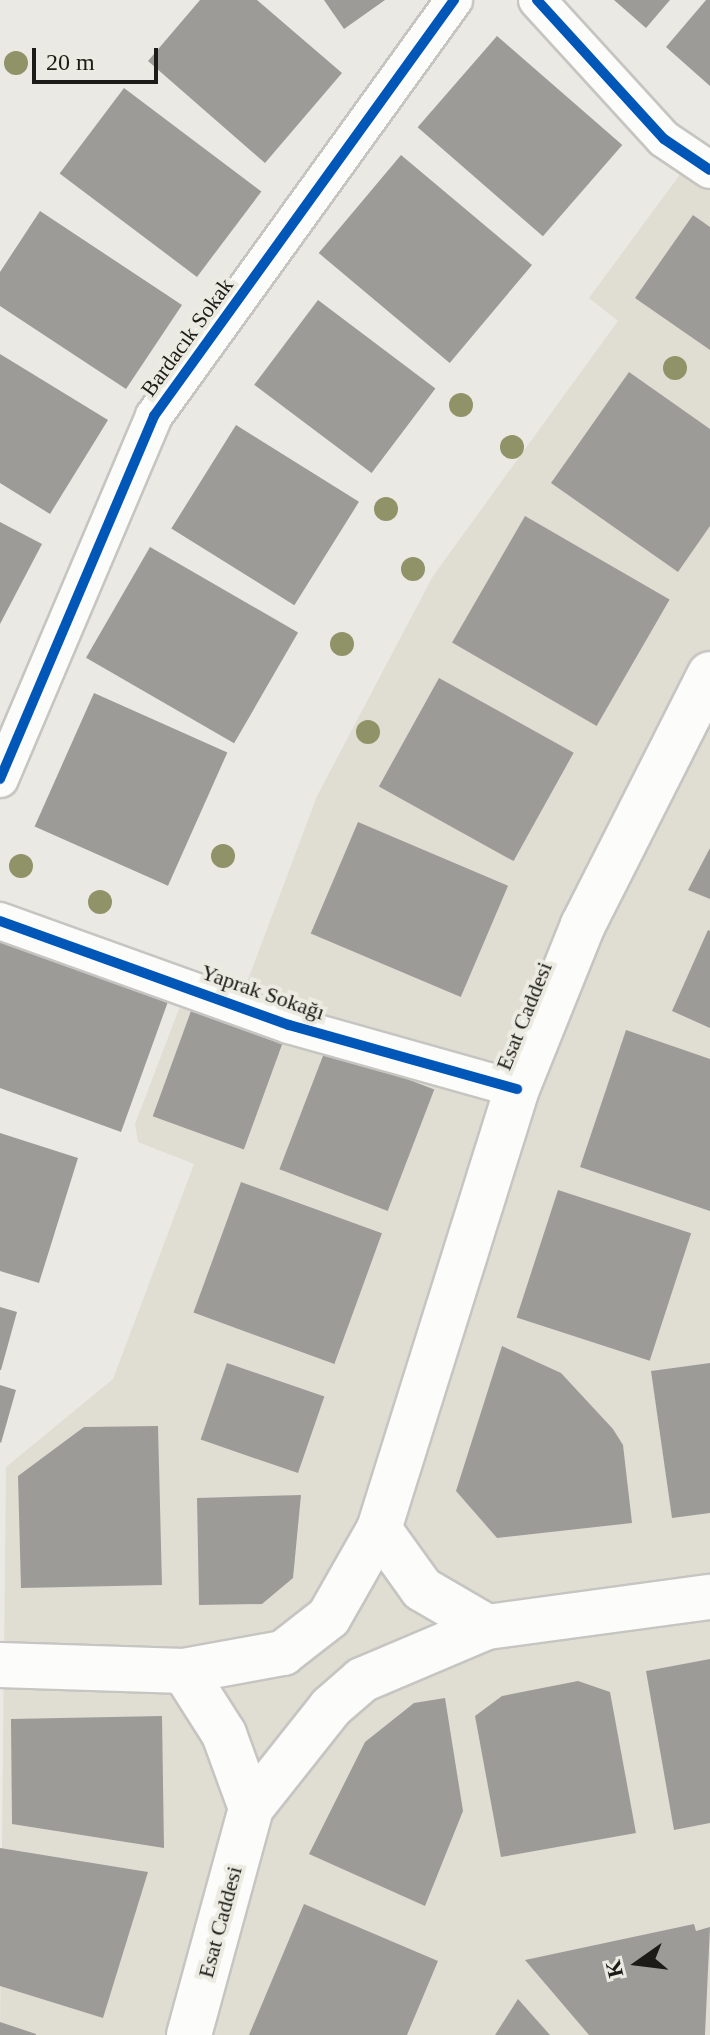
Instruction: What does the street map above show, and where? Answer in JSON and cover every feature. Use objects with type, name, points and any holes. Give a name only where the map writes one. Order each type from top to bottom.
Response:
[{"type":"main road","name":"Esat Caddesi","points":[[0,1665],[184,1671],[255,1661],[306,1639],[329,1617],[379,1529],[517,1089],[590,911],[710,674]]},
{"type":"main road","points":[[379,1529],[422,1589],[487,1627]]},
{"type":"main road","points":[[251,1808],[331,1707],[362,1680],[487,1627],[710,1597]]},
{"type":"main road","points":[[184,1671],[224,1734],[251,1808]]},
{"type":"main road","name":"Esat Caddesi","points":[[189,2035],[251,1808]]},
{"type":"street","name":"Bardacık Sokak","points":[[0,779],[154,416],[454,0]]},
{"type":"street","points":[[537,0],[664,139],[710,170]]},
{"type":"street","name":"Yaprak Sokağı","points":[[0,921],[289,1025],[517,1089]]},
{"type":"shaded area","points":[[692,158],[710,170],[710,2035],[0,2035],[6,1467],[113,1379],[194,1164],[138,1142],[135,1124],[187,988],[238,1006],[317,796],[433,576],[618,321],[589,298]]},
{"type":"building","points":[[200,0],[257,0],[342,73],[265,163],[148,61]]},
{"type":"building","points":[[324,0],[385,0],[344,29]]},
{"type":"building","points":[[614,0],[670,0],[646,28]]},
{"type":"building","points":[[706,0],[710,0],[710,86],[666,47]]},
{"type":"building","points":[[497,36],[622,145],[543,236],[418,127]]},
{"type":"building","points":[[124,88],[261,192],[197,277],[60,173]]},
{"type":"building","points":[[401,155],[532,265],[450,363],[319,253]]},
{"type":"building","points":[[40,211],[182,305],[126,389],[0,306],[0,272]]},
{"type":"building","points":[[693,215],[710,227],[710,350],[635,298]]},
{"type":"building","points":[[318,300],[435,388],[372,473],[254,385]]},
{"type":"building","points":[[0,354],[108,420],[50,514],[0,483]]},
{"type":"building","points":[[629,372],[710,429],[710,526],[678,572],[551,483]]},
{"type":"building","points":[[236,425],[359,502],[294,605],[171,528]]},
{"type":"building","points":[[525,516],[670,600],[597,726],[452,642]]},
{"type":"building","points":[[0,522],[42,544],[0,624]]},
{"type":"building","points":[[150,547],[298,632],[234,743],[86,658]]},
{"type":"building","points":[[439,678],[574,753],[514,861],[379,786]]},
{"type":"building","points":[[94,693],[227,752],[168,886],[35,826]]},
{"type":"building","points":[[358,822],[508,886],[461,997],[311,933]]},
{"type":"building","points":[[710,848],[710,899],[688,890]]},
{"type":"building","points":[[710,931],[710,1028],[672,1011]]},
{"type":"building","points":[[0,934],[170,996],[121,1132],[0,1088]]},
{"type":"building","points":[[191,1011],[282,1044],[244,1149],[153,1116]]},
{"type":"building","points":[[626,1030],[710,1059],[710,1211],[580,1167]]},
{"type":"building","points":[[326,1048],[434,1090],[388,1211],[279,1169]]},
{"type":"building","points":[[0,1133],[78,1158],[39,1283],[0,1271]]},
{"type":"building","points":[[241,1182],[382,1233],[334,1364],[193,1313]]},
{"type":"building","points":[[558,1190],[691,1233],[650,1361],[517,1317]]},
{"type":"building","points":[[0,1307],[17,1312],[1,1370],[0,1370]]},
{"type":"building","points":[[502,1346],[561,1373],[613,1429],[623,1445],[632,1523],[497,1538],[456,1491]]},
{"type":"building","points":[[227,1363],[324,1397],[298,1473],[201,1440]]},
{"type":"building","points":[[710,1363],[710,1513],[672,1518],[651,1371]]},
{"type":"building","points":[[0,1385],[16,1390],[1,1443],[0,1442]]},
{"type":"building","points":[[158,1426],[162,1585],[21,1588],[18,1476],[84,1427]]},
{"type":"building","points":[[301,1495],[293,1578],[262,1604],[199,1605],[197,1498]]},
{"type":"building","points":[[710,1659],[710,1823],[674,1830],[646,1671]]},
{"type":"building","points":[[578,1681],[610,1692],[636,1833],[501,1857],[475,1716],[502,1696]]},
{"type":"building","points":[[445,1698],[463,1811],[425,1906],[309,1854],[365,1742],[414,1703]]},
{"type":"building","points":[[162,1716],[164,1848],[12,1824],[11,1719]]},
{"type":"building","points":[[0,1848],[148,1872],[103,2018],[0,1986]]},
{"type":"building","points":[[304,1904],[438,1961],[407,2035],[249,2035]]},
{"type":"building","points":[[694,1924],[696,1931],[710,1927],[705,2035],[589,2035],[525,1960]]},
{"type":"building","points":[[518,1999],[550,2035],[495,2035]]},
{"type":"building","points":[[0,2022],[36,2034],[36,2035],[0,2035]]},
{"type":"cycle path","points":[[0,779],[154,416],[454,0]]},
{"type":"cycle path","points":[[537,0],[664,139],[710,170]]},
{"type":"cycle path","points":[[0,921],[289,1025],[517,1089]]}]
